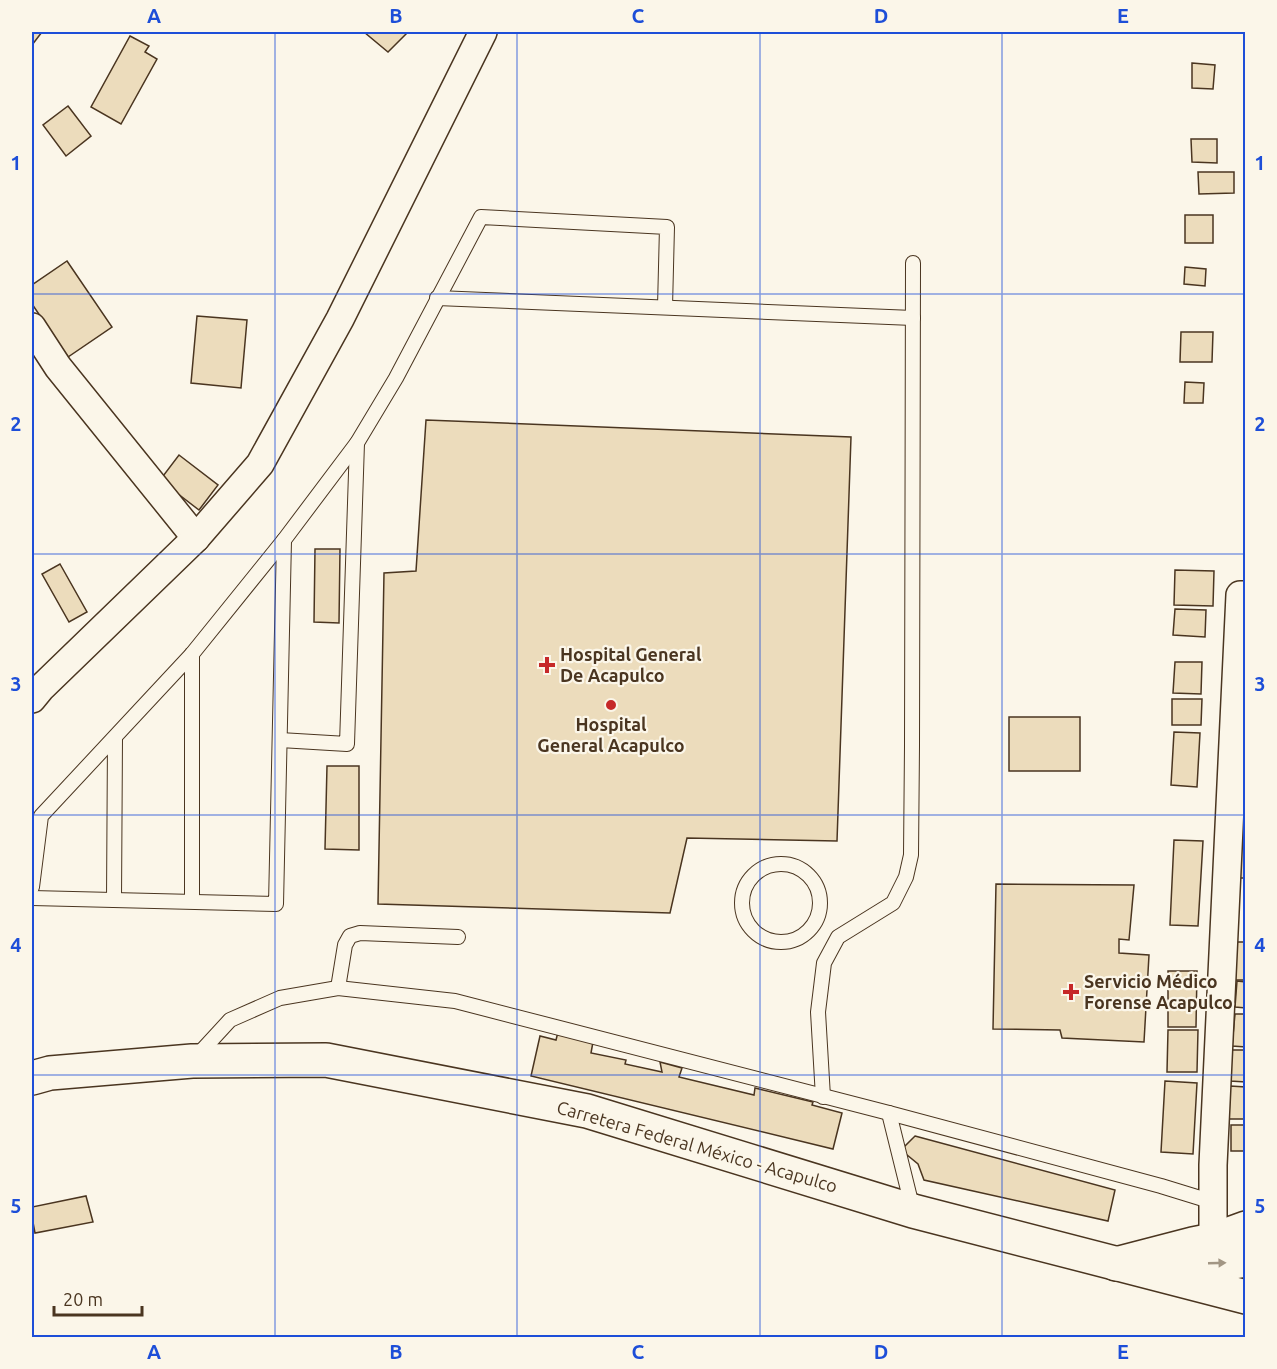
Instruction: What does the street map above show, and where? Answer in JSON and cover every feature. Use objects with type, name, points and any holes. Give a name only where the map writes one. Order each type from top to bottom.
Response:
[{"type":"main road","name":"Carretera Federal México - Acapulco","points":[[32,1078],[50,1073],[192,1061],[326,1060],[587,1111],[913,1211],[1245,1297]]},
{"type":"main road","points":[[1116,1264],[1213,1240],[1245,1228]]},
{"type":"main road","points":[[1116,1264],[1222,1264],[1245,1260]]},
{"type":"street","points":[[32,699],[196,538],[260,464],[340,319],[483,32]]},
{"type":"street","points":[[32,327],[58,368],[196,538]]},
{"type":"street","points":[[1213,1240],[1214,1141],[1240,595],[1245,594]]},
{"type":"lane","points":[[32,887],[41,816],[192,654],[284,540],[357,443],[396,378],[481,217],[667,227],[665,307]]},
{"type":"lane","points":[[823,1097],[818,1012],[824,963],[838,937],[893,903],[906,877],[911,855],[913,263]]},
{"type":"lane","points":[[437,298],[913,318]]},
{"type":"lane","points":[[280,740],[347,744],[357,443]]},
{"type":"lane","points":[[32,898],[276,904],[284,540]]},
{"type":"lane","points":[[192,654],[192,901]]},
{"type":"lane","points":[[114,900],[115,738]]},
{"type":"lane","points":[[785,863],[798,866],[809,874],[817,885],[821,898],[820,911],[814,924],[808,932],[792,941],[775,942],[762,937],[752,929],[744,917],[742,904],[744,890],[750,878],[759,869],[772,864],[785,863]]},
{"type":"lane","points":[[814,924],[838,937]]},
{"type":"lane","points":[[338,988],[345,945],[350,936],[360,933],[458,937]]},
{"type":"lane","points":[[192,1061],[230,1020],[280,998],[338,988],[455,1000],[889,1113],[1213,1202]]},
{"type":"lane","points":[[889,1113],[913,1211]]},
{"type":"building","points":[[32,32],[42,32],[32,45]]},
{"type":"building","points":[[364,32],[408,32],[388,52]]},
{"type":"building","points":[[130,36],[149,46],[145,52],[157,59],[121,124],[91,107]]},
{"type":"building","points":[[1192,63],[1215,65],[1213,89],[1192,88]]},
{"type":"building","points":[[68,106],[91,136],[66,156],[43,125]]},
{"type":"building","points":[[1191,139],[1217,139],[1217,163],[1192,162]]},
{"type":"building","points":[[1198,172],[1234,172],[1234,193],[1199,194]]},
{"type":"building","points":[[1185,215],[1213,215],[1213,243],[1185,243]]},
{"type":"building","points":[[67,261],[112,327],[68,357],[32,304],[32,285]]},
{"type":"building","points":[[1185,267],[1206,269],[1205,286],[1184,284]]},
{"type":"building","points":[[197,316],[247,320],[241,388],[191,383]]},
{"type":"building","points":[[1181,332],[1213,332],[1212,362],[1180,362]]},
{"type":"building","points":[[1185,382],[1204,383],[1203,403],[1184,403]]},
{"type":"building","name":"Hospital General Acapulco","points":[[426,420],[851,437],[837,841],[687,838],[670,913],[378,904],[384,573],[416,571]]},
{"type":"building","points":[[179,455],[218,485],[199,510],[160,480]]},
{"type":"building","points":[[315,549],[340,549],[339,623],[314,622]]},
{"type":"building","points":[[60,564],[87,612],[69,622],[42,574]]},
{"type":"building","points":[[1175,570],[1214,571],[1213,606],[1174,605]]},
{"type":"building","points":[[1175,609],[1206,610],[1205,637],[1173,635]]},
{"type":"building","points":[[1175,662],[1202,662],[1201,694],[1173,693]]},
{"type":"building","points":[[1172,699],[1202,699],[1201,725],[1172,725]]},
{"type":"building","points":[[1009,717],[1080,717],[1080,771],[1009,771]]},
{"type":"building","points":[[1174,732],[1200,733],[1197,787],[1171,785]]},
{"type":"building","points":[[327,766],[359,766],[359,850],[325,849]]},
{"type":"building","points":[[1241,790],[1246,790],[1246,840],[1238,840]]},
{"type":"building","points":[[1174,840],[1203,841],[1198,926],[1170,925]]},
{"type":"building","points":[[1238,845],[1246,845],[1246,878],[1237,878]]},
{"type":"building","name":"Servicio Médico Forense Acapulco","points":[[996,884],[1134,885],[1129,940],[1119,939],[1119,953],[1149,955],[1144,1042],[1062,1038],[1060,1030],[993,1029]]},
{"type":"building","points":[[1235,942],[1246,942],[1246,980],[1234,980]]},
{"type":"building","points":[[1168,971],[1197,971],[1196,1027],[1168,1027]]},
{"type":"building","points":[[1237,981],[1246,982],[1246,1008],[1235,1007]]},
{"type":"building","points":[[1235,1014],[1246,1014],[1246,1047],[1232,1046]]},
{"type":"building","points":[[1168,1030],[1198,1030],[1197,1072],[1167,1072]]},
{"type":"building","points":[[558,1032],[593,1042],[591,1053],[626,1060],[625,1064],[662,1072],[660,1062],[682,1068],[679,1077],[754,1095],[755,1088],[813,1102],[812,1105],[842,1113],[833,1149],[531,1076],[540,1036],[556,1040]]},
{"type":"building","points":[[1232,1050],[1246,1050],[1246,1082],[1230,1081]]},
{"type":"building","points":[[1165,1081],[1197,1083],[1193,1154],[1161,1152]]},
{"type":"building","points":[[1230,1086],[1246,1087],[1246,1119],[1229,1119]]},
{"type":"building","points":[[1231,1125],[1246,1125],[1246,1151],[1231,1151]]},
{"type":"building","points":[[915,1136],[1115,1190],[1108,1221],[924,1180],[918,1164],[901,1150]]},
{"type":"building","points":[[86,1196],[93,1222],[35,1233],[32,1207]]},
{"type":"place","name":"Hospital General De Acapulco","points":[[547,665]]},
{"type":"place","name":"Hospital General Acapulco","points":[[611,705]]},
{"type":"place","name":"Servicio Médico Forense Acapulco","points":[[1071,992]]}]
